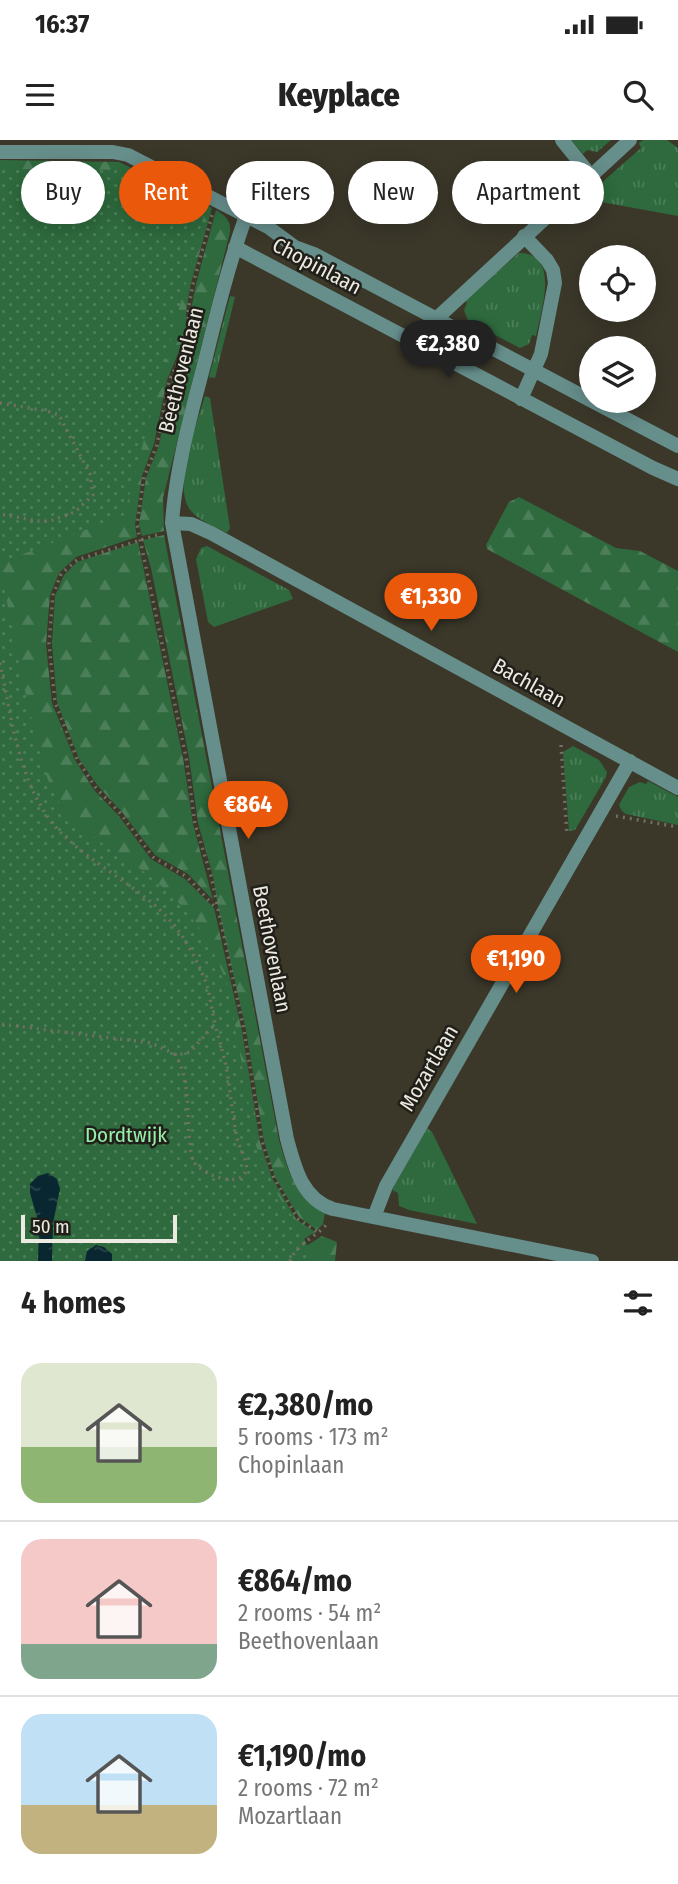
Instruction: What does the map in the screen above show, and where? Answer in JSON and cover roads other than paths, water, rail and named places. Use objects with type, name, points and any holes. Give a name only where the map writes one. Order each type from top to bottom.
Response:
[{"type":"street","points":[[562,140],[579,161]]},
{"type":"street","points":[[604,164],[630,140]]},
{"type":"street","points":[[0,152],[113,152],[128,155],[226,206]]},
{"type":"street","name":"Beethovenlaan","points":[[243,224],[234,247],[175,483],[172,527],[279,1101],[292,1158],[301,1182],[316,1201],[333,1209],[592,1261]]},
{"type":"street","points":[[262,224],[295,247],[314,254],[579,394]]},
{"type":"street","points":[[421,345],[436,318],[537,224]]},
{"type":"street","points":[[521,399],[541,354],[555,283],[553,270],[547,260],[524,236]]},
{"type":"street","name":"Chopinlaan","points":[[234,247],[678,479]]},
{"type":"street","points":[[615,413],[678,446]]},
{"type":"street","name":"Bachlaan","points":[[172,527],[191,524],[211,533],[678,788]]},
{"type":"street","name":"Mozartlaan","points":[[374,1217],[386,1186],[630,761]]},
{"type":"water","points":[[48,1173],[57,1179],[60,1189],[53,1223],[52,1261],[38,1261],[39,1224],[30,1184],[38,1176]]},
{"type":"water","points":[[96,1245],[104,1247],[112,1254],[112,1261],[85,1261],[87,1251]]},
{"type":"park label","name":"Dordtwijk","points":[[126,1135]]}]
